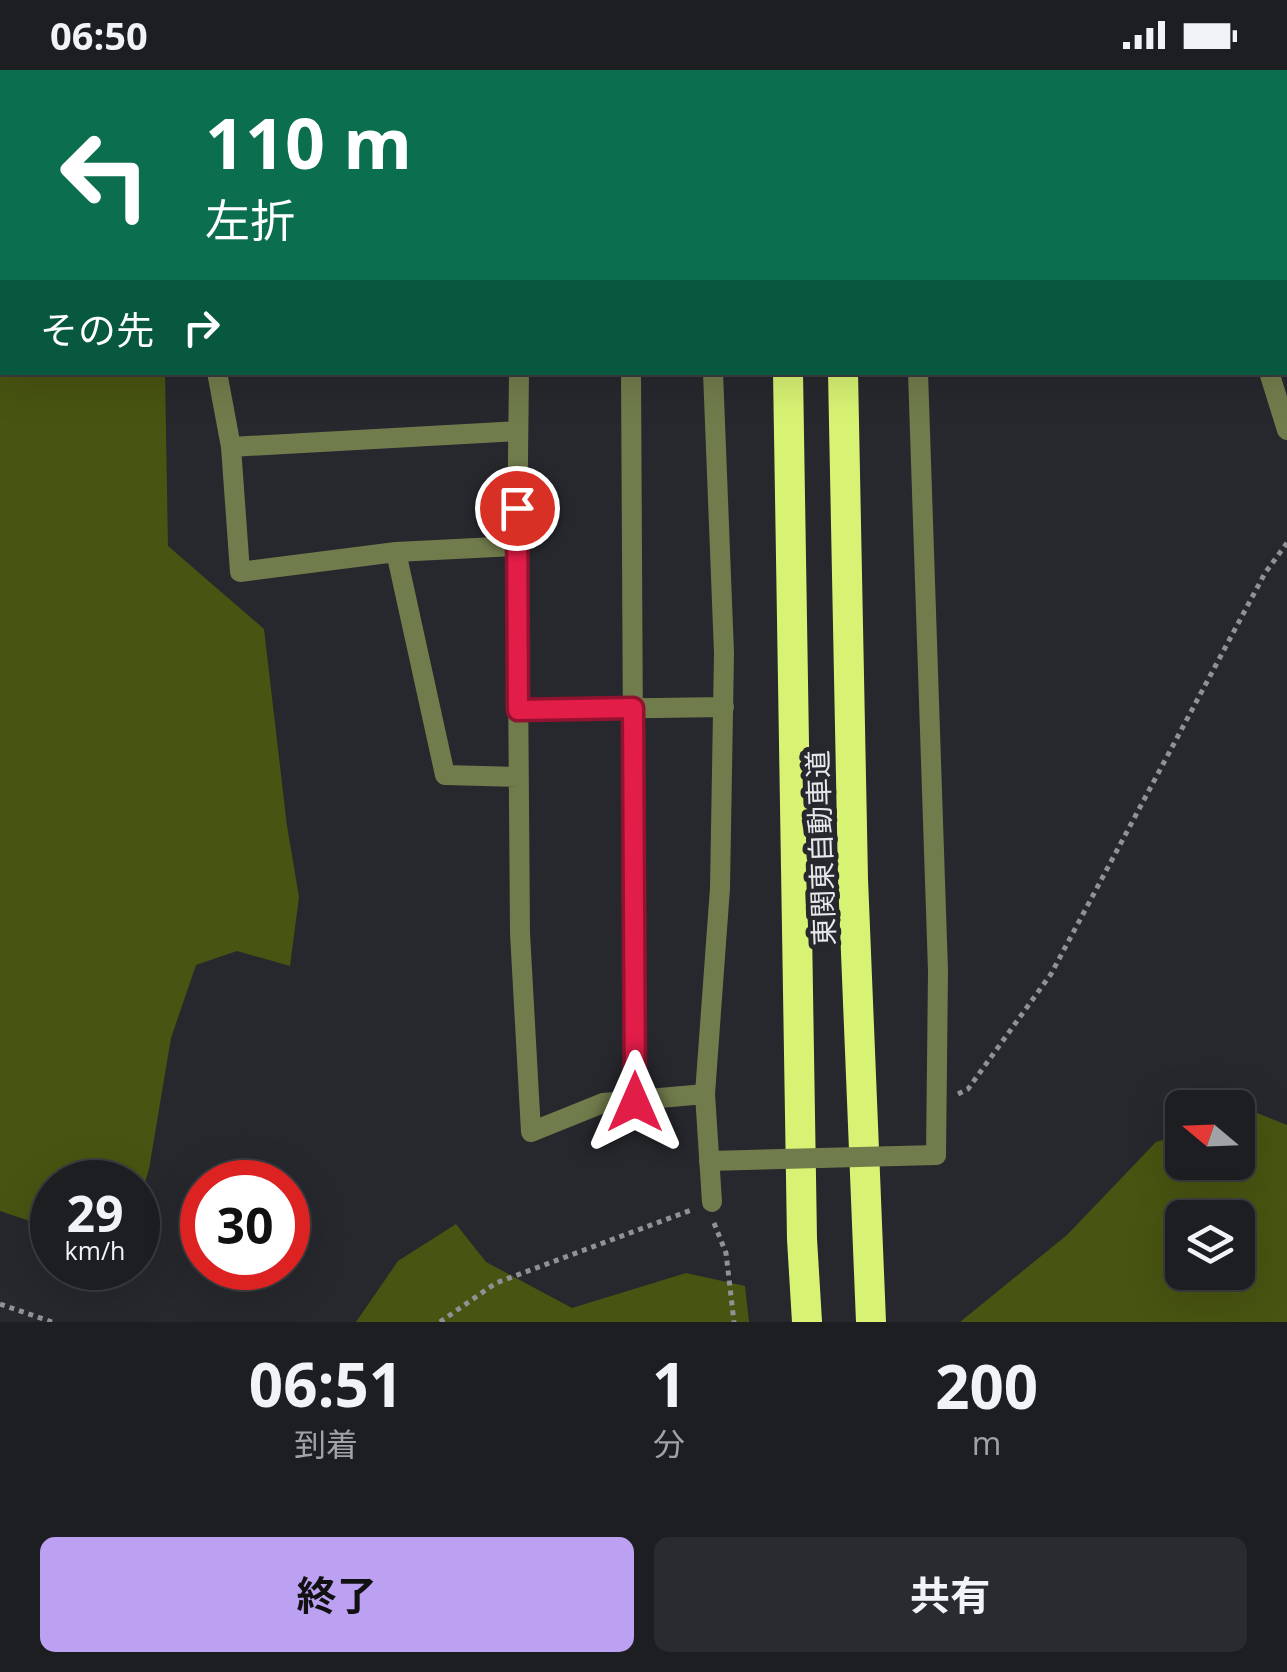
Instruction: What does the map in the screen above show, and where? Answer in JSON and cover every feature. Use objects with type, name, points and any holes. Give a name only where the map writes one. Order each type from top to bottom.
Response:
[{"type":"highway","name":"東関東自動車道","points":[[788,375],[802,1240],[807,1322]]},
{"type":"highway","name":"東関東自動車道","points":[[843,375],[854,879],[871,1322]]},
{"type":"street","points":[[218,375],[231,448],[240,572],[396,552],[517,546]]},
{"type":"street","points":[[519,375],[520,934],[531,1132],[603,1103],[704,1094]]},
{"type":"street","points":[[631,375],[635,1102]]},
{"type":"street","points":[[712,375],[724,707],[720,888],[704,1094],[712,1202]]},
{"type":"street","points":[[709,1161],[936,1156],[938,970],[918,375]]},
{"type":"street","points":[[1270,375],[1287,430]]},
{"type":"street","points":[[231,448],[518,431]]},
{"type":"street","points":[[396,552],[445,774],[519,778]]},
{"type":"street","points":[[518,710],[724,707]]},
{"type":"path","points":[[937,1103],[968,1089],[1051,974],[1265,572],[1287,543]]},
{"type":"path","points":[[440,1322],[496,1282],[712,1202],[714,1222],[726,1253],[734,1322]]},
{"type":"path","points":[[0,1304],[52,1322]]},
{"type":"green space","points":[[0,375],[165,375],[168,546],[264,629],[299,897],[290,966],[237,951],[196,965],[171,1038],[151,1160],[30,1160],[30,1221],[0,1211]]},
{"type":"green space","points":[[1255,1112],[1287,1125],[1287,1322],[960,1322],[1067,1235],[1156,1142],[1165,1139],[1165,1180],[1255,1180]]},
{"type":"green space","points":[[456,1224],[486,1262],[572,1308],[686,1273],[745,1286],[749,1322],[356,1322],[398,1261]]},
{"type":"route","points":[[517,508],[518,710],[633,708],[635,1102]]}]
